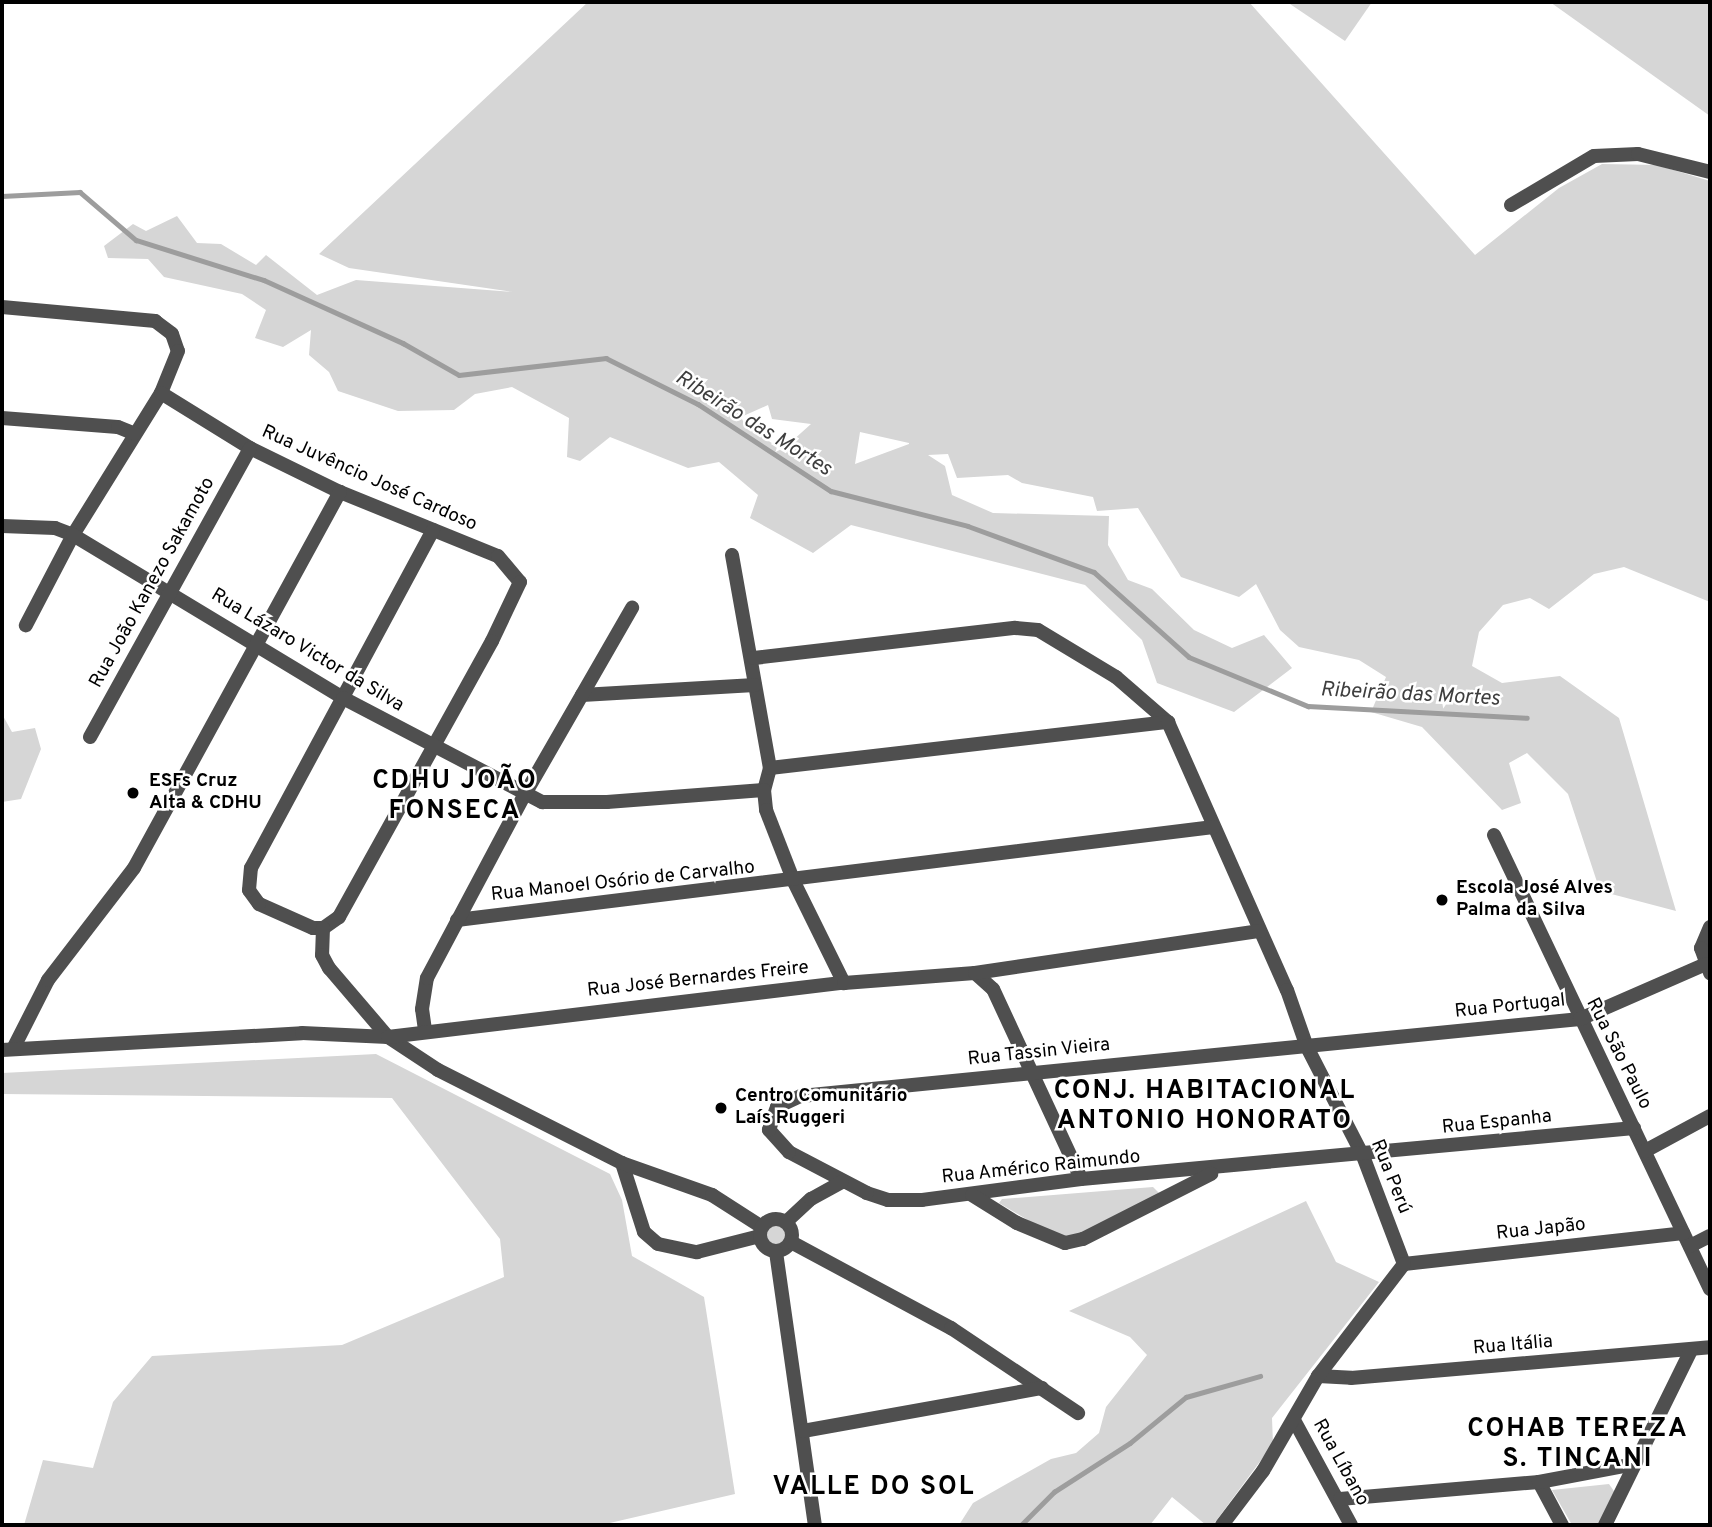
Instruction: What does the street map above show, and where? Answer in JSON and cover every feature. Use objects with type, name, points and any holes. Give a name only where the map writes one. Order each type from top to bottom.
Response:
[{"type":"street","points":[[1511,205],[1594,156],[1638,154],[1710,172]]},
{"type":"street","points":[[2,307],[161,324],[172,334],[178,351],[160,393],[73,535],[26,625]]},
{"type":"street","name":"Rua Juvêncio José Cardoso","points":[[160,393],[250,448],[340,492],[498,556],[520,582],[434,745]]},
{"type":"street","points":[[2,418],[118,427],[135,434]]},
{"type":"street","name":"Rua João Kanezo Sakamoto","points":[[90,737],[250,448]]},
{"type":"street","points":[[7,1049],[48,980],[134,868],[340,492]]},
{"type":"street","name":"Rua Lázaro Victor da Silva","points":[[2,526],[55,528],[73,535],[170,591],[343,698],[542,802],[571,804],[764,790]]},
{"type":"street","points":[[327,926],[269,910],[253,897],[251,868],[433,530]]},
{"type":"street","points":[[732,555],[754,658],[755,685],[770,768],[764,790],[766,810],[794,882],[844,983]]},
{"type":"street","points":[[425,1030],[422,1009],[427,978],[525,794],[632,608]]},
{"type":"street","points":[[754,658],[1015,628],[1038,630],[1116,677],[1168,722]]},
{"type":"street","points":[[582,695],[755,685]]},
{"type":"street","points":[[770,768],[1168,722]]},
{"type":"street","name":"Rua Perú","points":[[1168,722],[1287,990],[1307,1047],[1363,1156],[1404,1264]]},
{"type":"street","points":[[434,745],[327,926],[322,956],[329,968],[387,1037],[438,1070],[622,1163],[712,1195],[761,1231],[764,1247],[776,1252]]},
{"type":"street","name":"Rua Manoel Osório de Carvalho","points":[[457,920],[794,882],[1213,827]]},
{"type":"street","name":"Rua São Paulo","points":[[1494,835],[1710,1289]]},
{"type":"street","points":[[1708,969],[1700,948],[1709,927]]},
{"type":"street","name":"Rua José Bernardes Freire","points":[[7,1049],[302,1033],[387,1037],[425,1030],[844,983],[975,973],[1260,931]]},
{"type":"street","name":"Rua Portugal","points":[[1307,1047],[1580,1019],[1708,969]]},
{"type":"street","points":[[975,973],[993,989],[1081,1180]]},
{"type":"street","name":"Rua Tassin Vieira","points":[[777,1107],[801,1096],[1307,1047]]},
{"type":"street","name":"Rua Américo Raimundo","points":[[777,1107],[769,1130],[775,1140],[842,1182],[888,1200],[972,1195],[1081,1180],[1363,1156]]},
{"type":"street","points":[[1645,1152],[1710,1116]]},
{"type":"street","name":"Rua Espanha","points":[[1363,1156],[1634,1128]]},
{"type":"street","points":[[622,1163],[644,1232],[657,1244],[697,1252],[761,1231],[775,1219],[786,1222]]},
{"type":"street","points":[[972,1195],[1017,1223],[1065,1243],[1107,1227],[1218,1170]]},
{"type":"street","points":[[786,1222],[811,1199],[842,1182]]},
{"type":"street","points":[[786,1222],[792,1242],[951,1328],[1077,1413]]},
{"type":"street","name":"Rua Japão","points":[[1404,1264],[1710,1236]]},
{"type":"street","points":[[776,1252],[792,1242]]},
{"type":"street","points":[[776,1252],[815,1525]]},
{"type":"street","points":[[1222,1525],[1294,1420],[1318,1377],[1404,1264]]},
{"type":"street","name":"Rua Itália","points":[[1318,1377],[1351,1378],[1710,1347]]},
{"type":"street","points":[[1605,1525],[1691,1350]]},
{"type":"street","points":[[803,1430],[1042,1388]]},
{"type":"street","name":"Rua Líbano","points":[[1294,1420],[1340,1499],[1351,1525]]},
{"type":"street","points":[[1340,1499],[1539,1482],[1635,1464]]},
{"type":"street","points":[[1539,1482],[1562,1525]]},
{"type":"shaded area","points":[[588,2],[1249,2],[1475,255],[1559,188],[1602,164],[1657,165],[1710,181],[1710,602],[1624,567],[1594,574],[1549,609],[1530,598],[1503,605],[1479,632],[1472,666],[1502,683],[1560,676],[1619,718],[1676,911],[1600,891],[1568,794],[1527,753],[1509,763],[1521,803],[1502,810],[1422,727],[1371,712],[1386,677],[1359,660],[1299,647],[1280,630],[1256,584],[1239,597],[1181,577],[1138,508],[1097,511],[1093,497],[1022,483],[1008,475],[957,478],[948,454],[928,455],[945,466],[952,495],[993,513],[1109,516],[1108,545],[1128,580],[1152,589],[1194,630],[1232,648],[1264,635],[1292,668],[1234,712],[1157,683],[1142,640],[1085,585],[851,525],[813,553],[750,518],[758,495],[719,462],[688,468],[610,437],[580,461],[567,457],[569,418],[512,387],[475,394],[454,410],[398,411],[338,391],[329,372],[309,355],[311,330],[283,347],[255,338],[266,310],[242,294],[164,277],[148,259],[108,258],[104,246],[133,224],[146,231],[177,216],[197,243],[221,244],[256,265],[266,255],[317,295],[356,280],[513,292],[349,268],[319,254]],"holes":[[[768,405],[772,419],[811,424],[782,450],[745,425],[741,417]],[[860,432],[909,443],[909,444],[855,464]]]},
{"type":"shaded area","points":[[1287,2],[1372,2],[1345,41]]},
{"type":"shaded area","points":[[1550,2],[1710,2],[1710,116]]},
{"type":"shaded area","points":[[2,714],[12,732],[35,728],[41,749],[21,799],[2,802]]},
{"type":"shaded area","points":[[376,1054],[610,1174],[622,1200],[632,1256],[704,1297],[735,1494],[601,1525],[24,1525],[43,1460],[93,1468],[113,1402],[152,1356],[342,1345],[504,1277],[500,1239],[392,1098],[2,1094],[2,1073]]},
{"type":"shaded area","points":[[1153,1187],[1160,1194],[1072,1238],[1060,1239],[999,1203],[1002,1199]]},
{"type":"shaded area","points":[[1306,1201],[1336,1262],[1379,1282],[1272,1418],[1273,1444],[1213,1525],[1206,1525],[1172,1497],[1150,1525],[959,1525],[973,1503],[1051,1459],[1076,1453],[1099,1433],[1106,1407],[1147,1355],[1130,1337],[1069,1311]]},
{"type":"shaded area","points":[[776,1226],[784,1229],[787,1237],[784,1245],[776,1248],[768,1245],[765,1237],[768,1229]]},
{"type":"shaded area","points":[[1609,1484],[1616,1494],[1601,1525],[1572,1525],[1552,1490]]},
{"type":"waterway","name":"Ribeirão das Mortes","points":[[2,196],[80,192],[136,240],[264,280],[403,343],[459,375],[606,358],[698,404],[831,491],[968,526],[1094,572],[1189,657],[1308,706],[1527,718]]},
{"type":"waterway","points":[[1021,1525],[1054,1492],[1130,1443],[1186,1397],[1260,1376]]},
{"type":"place","name":"ESFs Cruz Alta & CDHU","points":[[133,793]]},
{"type":"place","name":"Escola José Alves Palma da Silva","points":[[1442,900]]},
{"type":"place","name":"Centro Comunitário Laís Ruggeri","points":[[721,1108]]},
{"type":"district","name":"CDHU JOÃO FONSECA","points":[[455,797]]},
{"type":"district","name":"CONJ. HABITACIONAL ANTONIO HONORATO","points":[[1205,1107]]},
{"type":"district","name":"COHAB TEREZA S. TINCANI","points":[[1578,1445]]},
{"type":"district","name":"VALLE DO SOL","points":[[874,1488]]}]
